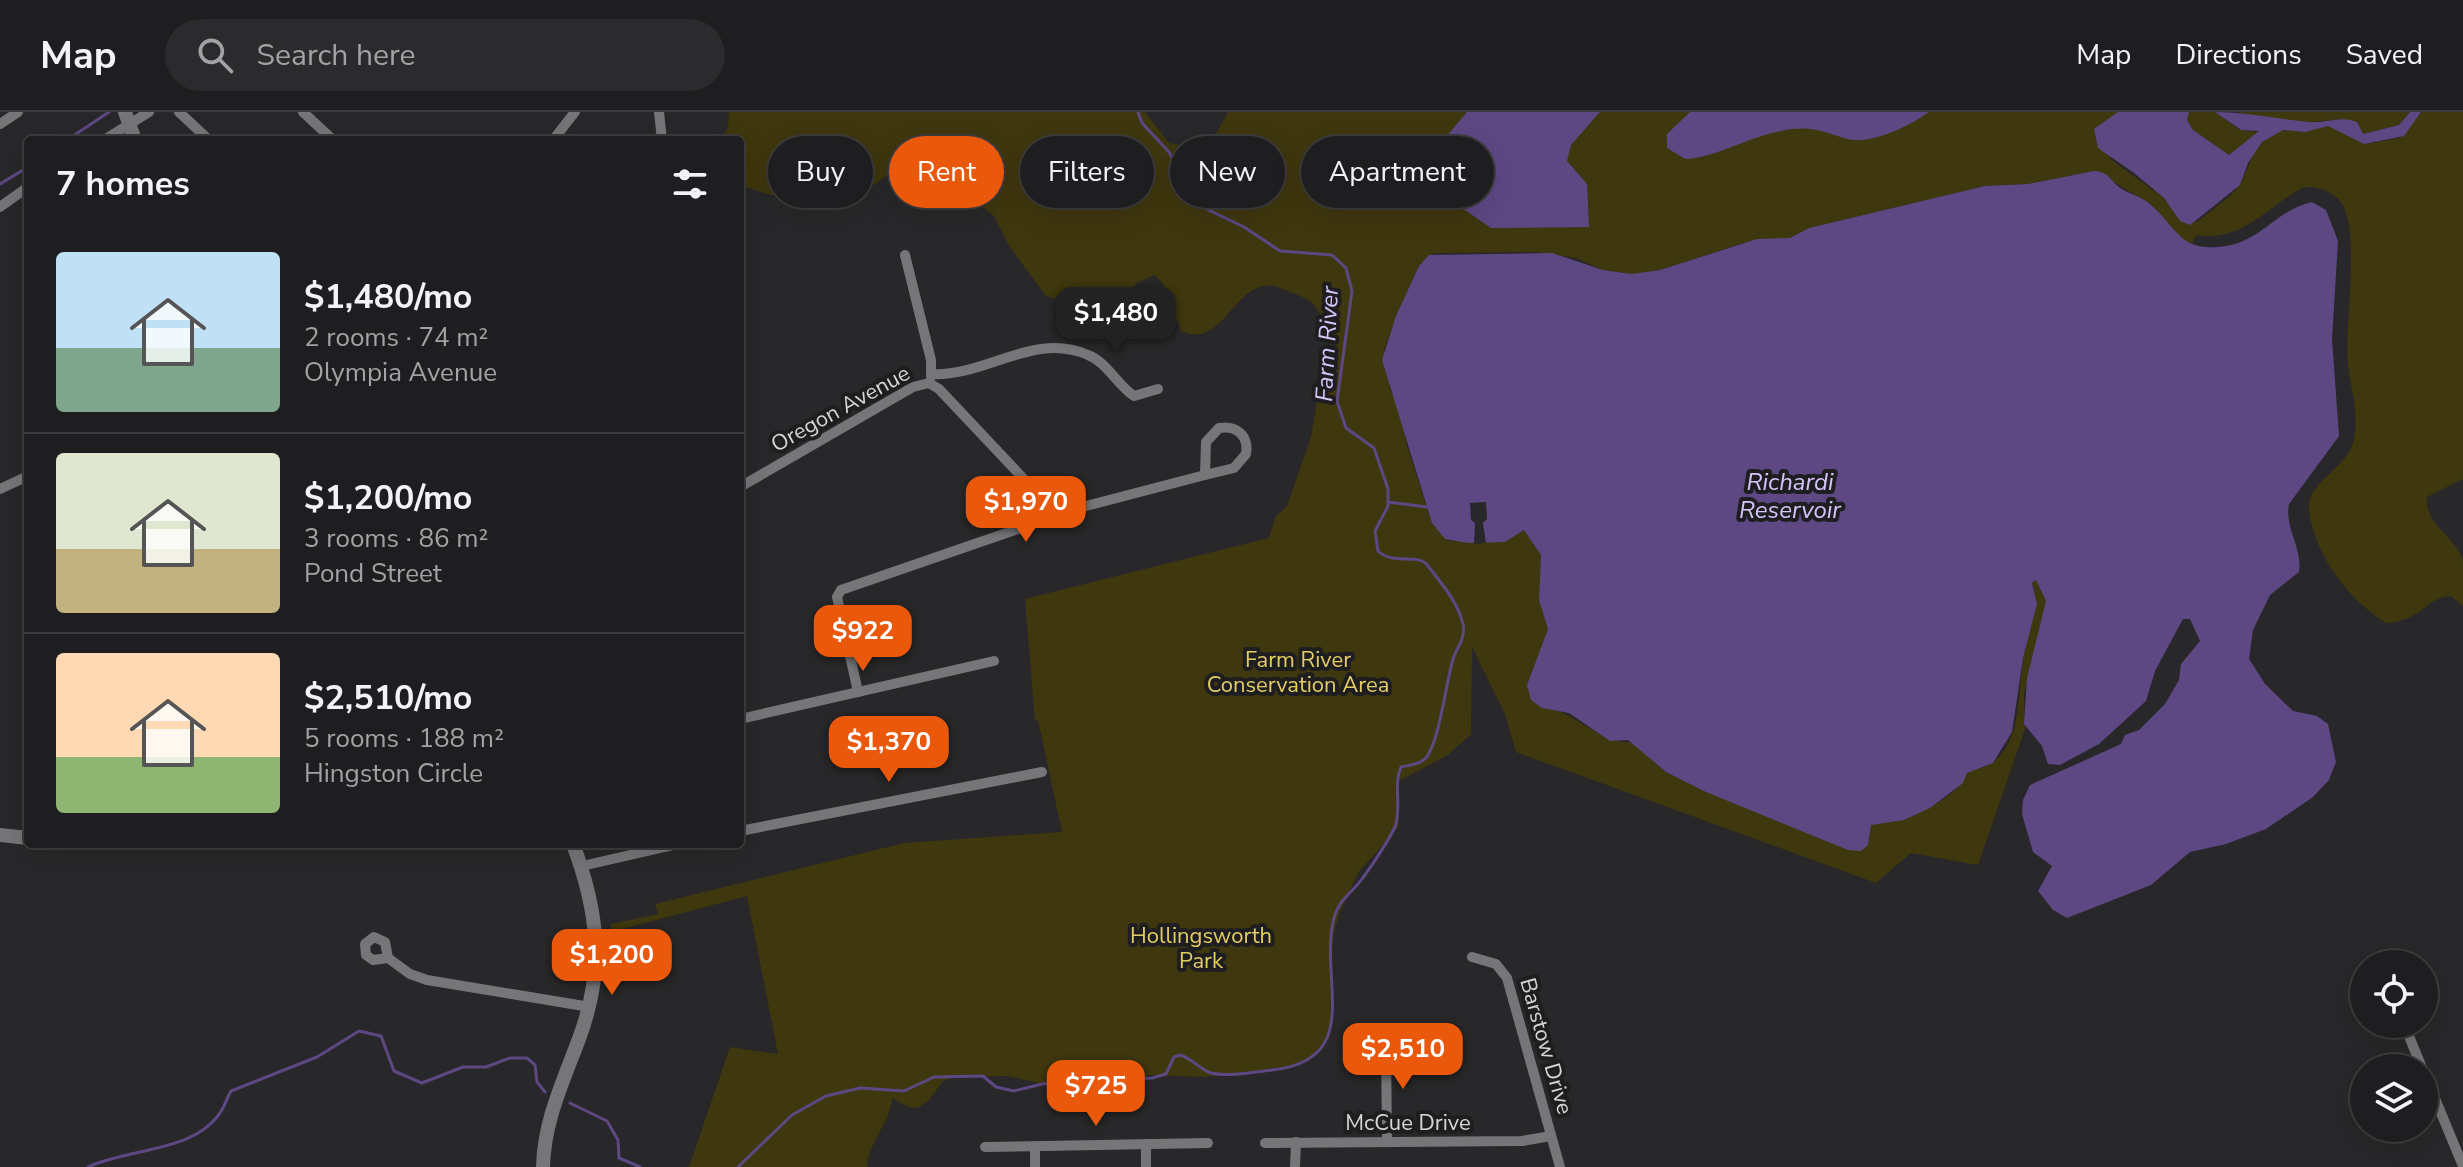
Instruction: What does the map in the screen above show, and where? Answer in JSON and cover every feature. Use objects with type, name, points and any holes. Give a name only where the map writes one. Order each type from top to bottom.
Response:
[{"type":"main road","points":[[0,835],[24,838]]},
{"type":"main road","points":[[542,1167],[554,1105],[590,1007],[597,973],[597,930],[575,848]]},
{"type":"street","points":[[0,124],[18,112]]},
{"type":"street","points":[[108,136],[128,118],[149,112]]},
{"type":"street","points":[[179,112],[205,136]]},
{"type":"street","points":[[303,112],[329,136]]},
{"type":"street","points":[[556,136],[575,112]]},
{"type":"street","points":[[659,112],[662,136]]},
{"type":"street","points":[[0,207],[24,190]]},
{"type":"street","name":"Oregon Avenue","points":[[744,485],[930,378],[905,255]]},
{"type":"street","points":[[1051,518],[1038,494],[930,378],[1039,348],[1079,352],[1094,358],[1134,396],[1158,389]]},
{"type":"street","points":[[858,692],[837,593],[1051,518],[1234,468],[1243,461],[1247,447],[1240,432],[1227,427],[1211,434],[1205,446],[1205,475]]},
{"type":"street","points":[[0,489],[24,478]]},
{"type":"street","points":[[744,718],[994,661]]},
{"type":"street","points":[[744,830],[1042,772]]},
{"type":"street","points":[[582,866],[661,848]]},
{"type":"street","name":"Barstow Drive","points":[[1472,957],[1496,964],[1507,978],[1560,1167]]},
{"type":"street","points":[[388,958],[410,974],[427,980],[590,1007]]},
{"type":"street","points":[[1386,1041],[1387,1142]]},
{"type":"street","points":[[2438,1106],[2463,1166]]},
{"type":"street","name":"McCue Drive","points":[[1265,1143],[1522,1141],[1551,1136]]},
{"type":"street","points":[[1295,1167],[1296,1142]]},
{"type":"street","points":[[985,1147],[1208,1143]]},
{"type":"street","points":[[1146,1144],[1146,1167]]},
{"type":"street","points":[[1035,1146],[1035,1167]]},
{"type":"green space","points":[[729,112],[1145,112],[1170,143],[1170,208],[1285,208],[1285,136],[1215,136],[1228,112],[2160,112],[2109,158],[2164,198],[2180,221],[2197,222],[2240,185],[2257,146],[2279,131],[2332,126],[2364,144],[2400,138],[2421,112],[2463,112],[2463,479],[2427,497],[2427,507],[2463,561],[2463,606],[2451,596],[2442,597],[2408,618],[2386,623],[2347,589],[2318,544],[2309,501],[2319,484],[2349,452],[2356,423],[2347,348],[2350,234],[2341,202],[2324,190],[2304,187],[2241,228],[2213,236],[2196,235],[2192,244],[2177,237],[2151,204],[2094,171],[2028,184],[1985,186],[1809,228],[1790,238],[1743,243],[1660,270],[1631,274],[1603,270],[1576,258],[1536,252],[1434,253],[1419,266],[1384,349],[1390,390],[1400,411],[1407,446],[1429,515],[1445,539],[1451,541],[1505,542],[1521,531],[1527,531],[1541,555],[1539,600],[1548,629],[1527,685],[1560,711],[1610,740],[1633,743],[1666,772],[1848,850],[1869,838],[1871,824],[1928,808],[1958,787],[1967,773],[1989,765],[2002,754],[2009,743],[2017,716],[2023,660],[2034,612],[2032,583],[2036,579],[2046,601],[2024,693],[2025,729],[1978,865],[1911,853],[1876,883],[1516,752],[1505,714],[1472,647],[1471,734],[1448,755],[1403,779],[1396,778],[1399,826],[1358,873],[1339,914],[1333,937],[1330,1034],[1323,1049],[1309,1061],[1292,1066],[1203,1077],[1153,1075],[1050,1085],[1007,1076],[954,1077],[943,1081],[929,1100],[918,1108],[908,1107],[892,1098],[867,1167],[689,1167],[730,1047],[778,1054],[747,896],[611,932],[611,924],[658,914],[655,904],[904,843],[1062,832],[1038,720],[1035,720],[1025,599],[1269,538],[1276,516],[1287,506],[1311,437],[1323,364],[1335,355],[1337,346],[1330,323],[1312,303],[1275,286],[1261,287],[1249,293],[1219,324],[1196,335],[1181,331],[1162,282],[1154,275],[1137,283],[1115,311],[1101,316],[1046,296],[1009,246],[994,216],[984,208],[1004,208],[1004,136],[889,136],[889,173],[873,185],[873,136],[768,136],[768,194],[744,186],[744,136],[722,136],[728,127]]},
{"type":"green space","points":[[2189,112],[2215,112],[2240,130],[2259,132],[2229,155],[2193,130],[2187,120]]},
{"type":"green space","points":[[2238,112],[2410,112],[2399,125],[2362,134],[2348,120],[2298,122]]},
{"type":"water","points":[[1467,112],[1600,112],[1571,145],[1567,161],[1587,184],[1589,227],[1491,228],[1462,208],[1494,208],[1494,136],[1447,136]]},
{"type":"water","points":[[1690,112],[1929,112],[1878,137],[1857,140],[1822,131],[1791,129],[1708,155],[1685,159],[1667,148],[1667,134]]},
{"type":"water","points":[[2118,112],[2189,112],[2187,120],[2193,130],[2229,155],[2259,131],[2241,130],[2215,112],[2309,122],[2350,120],[2357,122],[2363,134],[2399,125],[2410,112],[2421,112],[2404,136],[2364,144],[2328,126],[2305,132],[2283,130],[2262,142],[2248,163],[2240,185],[2190,225],[2180,221],[2164,198],[2098,148],[2094,129]]},
{"type":"water","name":"Richardi Reservoir","points":[[2094,171],[2106,174],[2123,189],[2147,202],[2182,238],[2199,246],[2238,243],[2289,211],[2312,202],[2326,210],[2338,241],[2332,339],[2339,436],[2289,504],[2289,521],[2300,563],[2299,572],[2270,595],[2253,630],[2249,659],[2265,684],[2293,711],[2317,716],[2328,724],[2336,762],[2329,780],[2313,797],[2266,829],[2226,844],[2190,852],[2151,885],[2067,918],[2053,910],[2038,891],[2052,866],[2033,852],[2022,814],[2023,800],[2030,785],[2121,744],[2125,735],[2139,730],[2165,704],[2179,680],[2181,664],[2200,641],[2190,619],[2183,619],[2155,671],[2146,701],[2099,744],[2060,765],[2048,764],[2042,746],[2024,724],[2027,678],[2046,601],[2036,580],[2032,583],[2037,604],[2023,658],[2012,732],[1993,763],[1967,773],[1963,783],[1930,808],[1904,820],[1871,825],[1868,845],[1861,851],[1848,850],[1706,792],[1666,772],[1628,740],[1610,741],[1569,713],[1542,708],[1531,700],[1527,685],[1548,629],[1539,600],[1541,555],[1524,530],[1505,542],[1468,543],[1445,539],[1432,523],[1382,360],[1396,316],[1419,266],[1429,255],[1552,253],[1603,270],[1631,274],[1660,270],[1757,239],[1790,238],[1809,228],[1985,186],[2028,184]]},
{"type":"pier","points":[[1486,502],[1487,519],[1483,523],[1486,543],[1474,544],[1475,523],[1471,520],[1470,503]]},
{"type":"waterway","points":[[73,136],[109,112]]},
{"type":"waterway","name":"Farm River","points":[[738,1167],[792,1115],[826,1096],[860,1088],[904,1091],[934,1077],[983,1076],[996,1087],[1014,1091],[1042,1084],[1152,1078],[1166,1074],[1174,1057],[1180,1055],[1211,1073],[1250,1073],[1301,1063],[1319,1050],[1329,1033],[1334,918],[1339,906],[1366,874],[1395,827],[1401,767],[1423,760],[1432,746],[1453,659],[1462,638],[1463,624],[1453,600],[1424,562],[1391,558],[1378,551],[1375,531],[1388,506],[1388,489],[1374,448],[1346,428],[1337,401],[1352,291],[1346,268],[1332,255],[1280,251],[1244,227],[1196,204],[1169,152],[1142,123],[1138,112]]},
{"type":"waterway","points":[[0,184],[24,169]]},
{"type":"waterway","points":[[1388,502],[1427,507]]},
{"type":"waterway","name":"Farm River","points":[[88,1167],[162,1147],[197,1133],[212,1123],[231,1091],[317,1057],[359,1031],[381,1036],[394,1071],[422,1083],[463,1067],[486,1067],[510,1058],[527,1058],[535,1065],[537,1082],[545,1092]]},
{"type":"waterway","name":"Farm River","points":[[570,1103],[607,1121],[618,1140],[619,1158],[640,1167]]},
{"type":"park label","name":"Farm River Conservation Area","points":[[1298,672]]},
{"type":"park label","name":"Hollingsworth Park","points":[[1201,948]]}]
